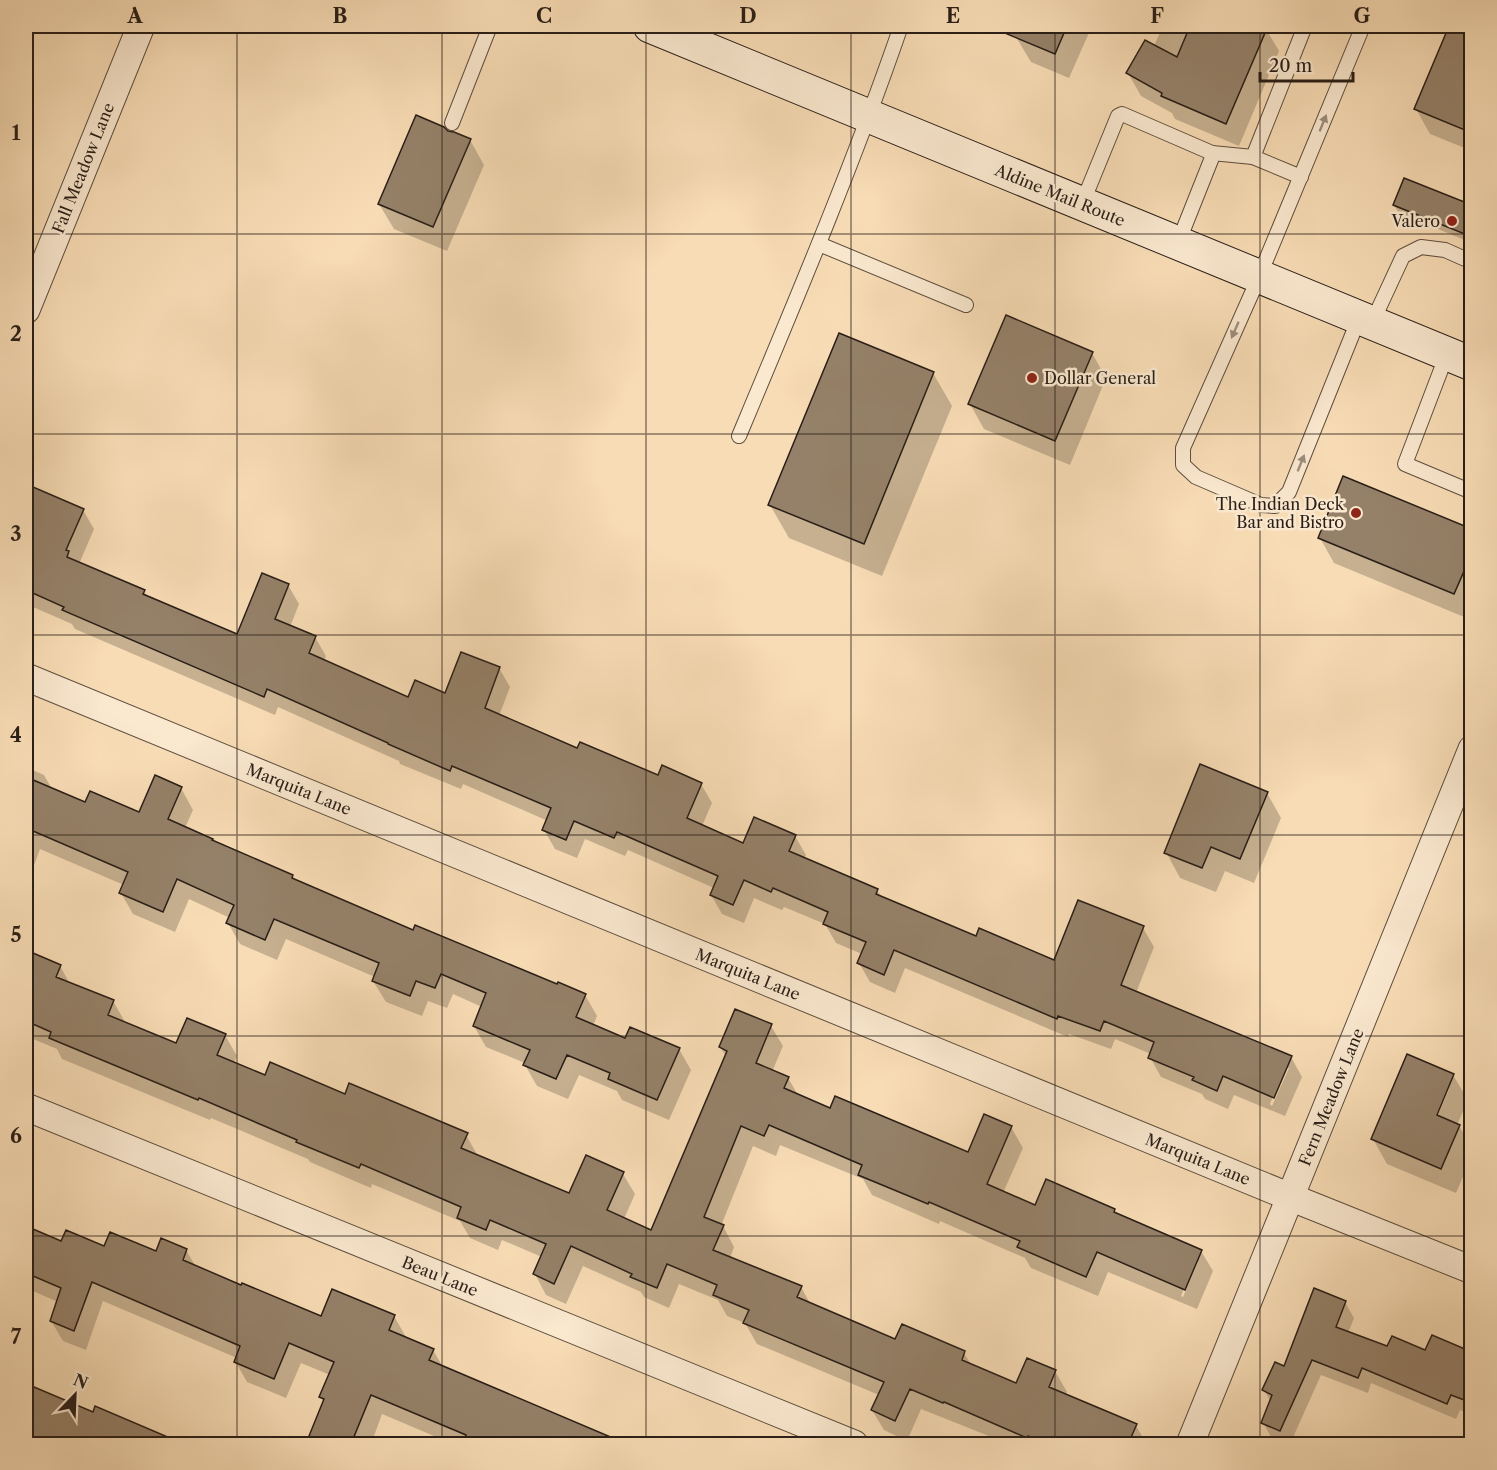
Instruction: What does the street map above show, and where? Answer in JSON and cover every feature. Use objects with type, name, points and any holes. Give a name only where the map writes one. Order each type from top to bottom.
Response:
[{"type":"main road","name":"Aldine Mail Route","points":[[650,26],[1460,359]]},
{"type":"street","name":"Fall Meadow Lane","points":[[28,296],[141,26]]},
{"type":"street","name":"Marquita Lane","points":[[26,677],[1472,1270]]},
{"type":"street","name":"Fern Meadow Lane","points":[[1190,1444],[1472,749]]},
{"type":"street","name":"Beau Lane","points":[[26,1107],[854,1444]]},
{"type":"lane","points":[[452,123],[490,26]]},
{"type":"lane","points":[[739,436],[819,244],[902,26]]},
{"type":"lane","points":[[1253,157],[1305,26]]},
{"type":"lane","points":[[1363,26],[1259,277],[1183,448],[1183,465],[1196,477],[1261,505],[1275,506],[1289,492],[1366,321],[1403,256],[1421,247],[1445,250],[1472,262]]},
{"type":"lane","points":[[1082,204],[1122,114],[1212,153],[1253,157],[1301,177]]},
{"type":"lane","points":[[1178,244],[1212,153]]},
{"type":"lane","points":[[819,244],[966,305]]},
{"type":"lane","points":[[1460,359],[1405,464],[1472,492]]},
{"type":"building","points":[[988,26],[1067,26],[1055,54]]},
{"type":"building","points":[[1190,26],[1268,26],[1226,124],[1161,96],[1162,93],[1126,73],[1145,40],[1177,57]]},
{"type":"building","points":[[1449,26],[1458,26],[1472,31],[1472,133],[1414,109]]},
{"type":"building","points":[[416,115],[448,131],[471,139],[433,227],[378,204]]},
{"type":"building","name":"Valero","points":[[1404,178],[1472,205],[1472,237],[1393,205]]},
{"type":"building","points":[[1006,315],[1093,352],[1055,441],[968,404]]},
{"type":"building","points":[[839,333],[934,372],[864,544],[768,505]]},
{"type":"building","points":[[1343,476],[1472,529],[1472,553],[1454,594],[1318,538]]},
{"type":"building","points":[[26,484],[84,509],[66,550],[69,551],[67,557],[145,590],[143,594],[237,634],[262,573],[289,584],[275,619],[316,636],[309,653],[408,697],[415,680],[445,693],[461,652],[500,667],[485,708],[577,748],[580,742],[658,775],[662,765],[702,783],[687,818],[743,843],[754,817],[796,835],[789,851],[878,889],[876,894],[976,936],[979,928],[1054,960],[1078,900],[1144,926],[1121,985],[1292,1056],[1274,1098],[1223,1076],[1217,1091],[1192,1080],[1194,1077],[1148,1058],[1154,1042],[1104,1021],[1100,1031],[1058,1016],[1057,1019],[894,950],[884,975],[857,963],[866,942],[823,924],[828,912],[773,888],[771,892],[744,880],[733,905],[710,895],[718,876],[617,832],[614,838],[574,821],[566,840],[542,830],[551,808],[452,766],[450,771],[267,689],[264,697],[62,610],[64,607],[26,590]]},
{"type":"building","points":[[1200,764],[1268,792],[1240,859],[1211,847],[1202,868],[1164,853]]},
{"type":"building","points":[[155,775],[182,787],[168,819],[293,875],[292,878],[413,930],[415,925],[586,994],[576,1017],[625,1038],[630,1027],[680,1048],[657,1100],[608,1079],[610,1073],[567,1055],[556,1079],[523,1065],[530,1050],[473,1026],[486,993],[441,974],[435,988],[416,981],[410,996],[372,981],[379,963],[274,919],[265,940],[226,923],[234,905],[177,879],[163,912],[119,893],[128,872],[26,828],[26,777],[85,802],[90,791],[139,812]]},
{"type":"building","points":[[26,950],[61,965],[56,977],[114,1000],[108,1015],[176,1043],[187,1018],[226,1034],[217,1055],[265,1075],[270,1062],[345,1094],[349,1083],[468,1133],[461,1148],[569,1193],[586,1155],[624,1172],[607,1210],[651,1230],[727,1051],[719,1047],[735,1009],[772,1024],[756,1063],[789,1077],[784,1088],[830,1108],[835,1096],[968,1152],[984,1114],[1012,1126],[987,1184],[1035,1205],[1046,1179],[1115,1209],[1114,1212],[1202,1250],[1185,1290],[1097,1252],[1086,1277],[1017,1247],[1020,1241],[858,1175],[862,1165],[769,1125],[764,1136],[741,1126],[704,1217],[724,1225],[713,1250],[802,1286],[797,1297],[895,1339],[902,1324],[965,1351],[962,1360],[1016,1383],[1027,1358],[1056,1370],[1049,1387],[1137,1424],[1128,1444],[1049,1444],[1028,1436],[1027,1438],[910,1389],[895,1421],[871,1410],[884,1382],[743,1323],[749,1310],[713,1295],[717,1285],[667,1264],[657,1288],[630,1277],[632,1274],[571,1246],[554,1284],[533,1274],[546,1244],[490,1220],[486,1230],[457,1218],[461,1207],[361,1164],[359,1168],[199,1098],[198,1100],[49,1038],[51,1032],[26,1021]]},
{"type":"building","points":[[1407,1054],[1454,1074],[1437,1115],[1460,1125],[1441,1169],[1371,1139]]},
{"type":"building","points":[[26,1226],[61,1241],[66,1230],[104,1246],[110,1232],[156,1251],[161,1238],[187,1249],[183,1260],[321,1316],[332,1289],[395,1315],[389,1330],[434,1349],[429,1360],[627,1444],[462,1444],[466,1435],[371,1395],[351,1444],[329,1444],[309,1436],[324,1399],[319,1397],[334,1362],[289,1343],[274,1379],[234,1362],[240,1346],[92,1282],[74,1331],[50,1321],[61,1288],[26,1273]]},
{"type":"building","points":[[1314,1288],[1346,1301],[1336,1327],[1387,1346],[1392,1336],[1425,1350],[1432,1335],[1472,1352],[1472,1403],[1451,1395],[1447,1404],[1362,1368],[1358,1378],[1312,1360],[1280,1431],[1261,1423],[1272,1395],[1262,1390],[1275,1362],[1284,1366]]},
{"type":"building","points":[[34,1387],[93,1412],[95,1406],[184,1444],[26,1444],[26,1408]]},
{"type":"place","name":"Valero","points":[[1452,221]]},
{"type":"place","name":"Dollar General","points":[[1032,378]]},
{"type":"place","name":"The Indian Deck Bar and Bistro","points":[[1356,513]]}]
